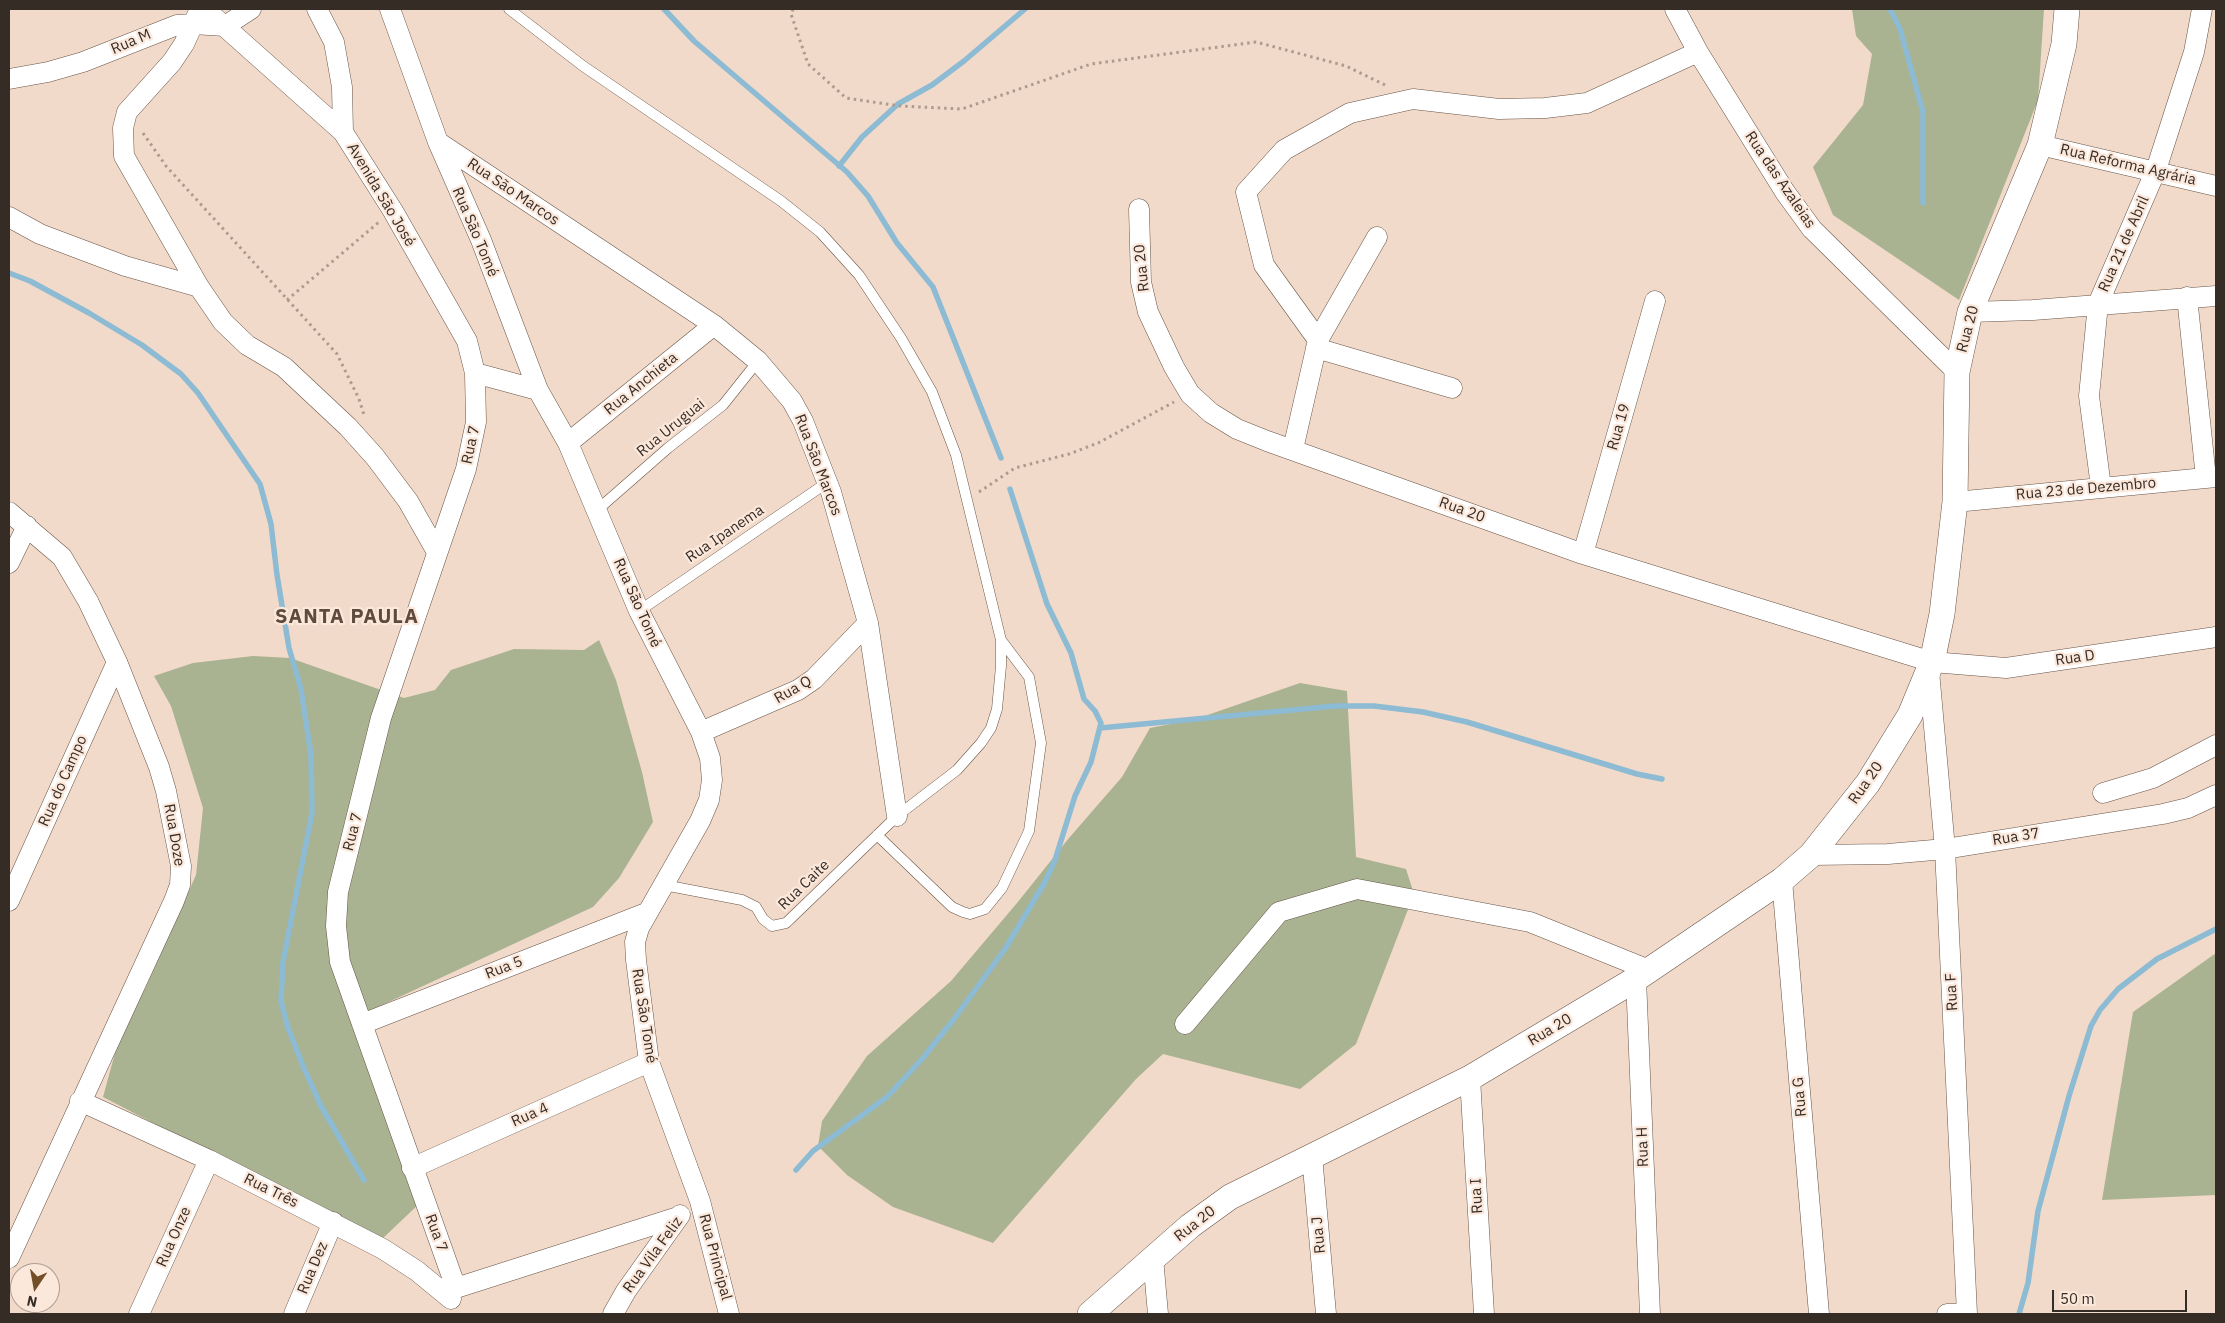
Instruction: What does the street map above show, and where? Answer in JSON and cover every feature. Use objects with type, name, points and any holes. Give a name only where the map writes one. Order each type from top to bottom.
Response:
[{"type":"street","points":[[251,9],[225,26],[342,132]]},
{"type":"street","name":"Avenida São José","points":[[317,9],[334,42],[342,87],[342,132],[393,211],[466,341],[475,373]]},
{"type":"street","name":"Rua São Tomé","points":[[390,9],[438,142],[481,240],[538,390],[568,443],[639,610],[701,732],[710,758],[712,780],[709,800],[700,821],[664,885],[646,912],[635,942],[649,1062],[700,1201]]},
{"type":"street","name":"Rua das Azaleias","points":[[1675,9],[1698,52],[1785,192],[1812,229],[1957,372]]},
{"type":"street","name":"Rua 20","points":[[1090,1314],[1190,1226],[1230,1197],[1470,1078],[1642,975],[1782,880],[1811,855],[1868,783],[1910,715],[1931,666],[1942,614],[1956,502],[1957,372],[1970,312],[2040,145],[2064,44],[2067,9]]},
{"type":"street","name":"Rua 21 de Abril","points":[[2101,487],[2089,396],[2098,304],[2156,170],[2194,52],[2202,9]]},
{"type":"street","points":[[199,14],[184,44],[172,62],[127,112],[123,136],[124,156],[199,287],[233,333],[247,345],[284,367],[348,427],[375,456],[408,501],[437,552]]},
{"type":"street","name":"Rua M","points":[[9,79],[48,72],[83,62],[177,25],[199,14],[225,26]]},
{"type":"street","points":[[1452,388],[1317,344],[1264,265],[1246,192],[1284,150],[1350,113],[1413,99],[1499,109],[1545,108],[1587,103],[1698,52]]},
{"type":"street","name":"Rua São Marcos","points":[[438,142],[714,325],[758,361],[792,401],[803,421],[828,482],[868,623],[897,816]]},
{"type":"street","name":"Rua Reforma Agrária","points":[[2040,145],[2156,170],[2216,186]]},
{"type":"street","name":"Rua 20","points":[[1139,209],[1141,282],[1148,312],[1160,342],[1190,394],[1211,413],[1236,429],[1583,554],[1931,666]]},
{"type":"street","points":[[9,217],[40,234],[125,266],[199,287]]},
{"type":"street","points":[[1293,449],[1317,344],[1377,237]]},
{"type":"street","points":[[1970,312],[2033,310],[2216,296]]},
{"type":"street","points":[[2187,297],[2211,478]]},
{"type":"street","name":"Rua 19","points":[[1583,554],[1655,300]]},
{"type":"street","name":"Rua Anchieta","points":[[568,443],[714,325]]},
{"type":"street","points":[[475,373],[538,390]]},
{"type":"street","name":"Rua 7","points":[[450,1300],[412,1168],[340,962],[336,926],[338,892],[381,718],[466,468],[476,422],[475,373]]},
{"type":"street","name":"Rua 23 de Dezembro","points":[[1956,502],[2211,478]]},
{"type":"street","name":"Rua Doze","points":[[9,512],[62,558],[88,601],[117,662],[166,791],[181,866],[180,885],[9,1258]]},
{"type":"street","points":[[9,563],[27,526]]},
{"type":"street","name":"Rua Q","points":[[701,732],[798,690],[814,679],[868,623]]},
{"type":"street","name":"Rua D","points":[[1931,666],[2006,668],[2216,637]]},
{"type":"street","name":"Rua do Campo","points":[[9,901],[117,662]]},
{"type":"street","name":"Rua F","points":[[1931,666],[1945,849],[1967,1314]]},
{"type":"street","points":[[2103,794],[2152,778],[2216,745]]},
{"type":"street","name":"Rua 37","points":[[1811,855],[1888,854],[1945,849],[2164,814],[2188,808],[2216,795]]},
{"type":"street","name":"Rua G","points":[[1782,880],[1819,1314]]},
{"type":"street","points":[[1185,1024],[1279,912],[1357,889],[1530,922],[1642,975]]},
{"type":"street","name":"Rua 5","points":[[362,1024],[646,912]]},
{"type":"street","name":"Rua H","points":[[1642,975],[1650,1314]]},
{"type":"street","name":"Rua 4","points":[[412,1168],[649,1062]]},
{"type":"street","name":"Rua I","points":[[1470,1078],[1484,1314]]},
{"type":"street","name":"Rua Três","points":[[80,1101],[209,1160],[333,1222],[383,1249],[418,1271],[450,1300]]},
{"type":"street","name":"Rua J","points":[[1312,1156],[1326,1314]]},
{"type":"street","name":"Rua Onze","points":[[139,1314],[209,1160]]},
{"type":"street","name":"Rua Vila Feliz","points":[[613,1314],[626,1291],[678,1217],[700,1201]]},
{"type":"street","name":"Rua Principal","points":[[700,1201],[730,1314]]},
{"type":"street","points":[[450,1300],[678,1217]]},
{"type":"street","name":"Rua Dez","points":[[294,1314],[333,1222]]},
{"type":"street","points":[[1153,1258],[1158,1314]]},
{"type":"street","points":[[1947,1314],[1967,1314]]},
{"type":"lane","points":[[509,9],[583,66],[781,201],[820,232],[859,275],[901,338],[932,392],[956,455],[1001,640],[1029,677],[1041,743],[1029,831],[1002,888],[985,909],[978,913],[963,912],[952,907],[877,835]]},
{"type":"lane","name":"Rua Uruguai","points":[[596,511],[668,448],[723,404],[758,361]]},
{"type":"lane","name":"Rua Ipanema","points":[[639,610],[828,482]]},
{"type":"lane","name":"Rua Caite","points":[[664,885],[742,900],[756,907],[767,923],[779,926],[795,915],[897,816],[958,770],[990,728],[998,700],[1001,640]]},
{"type":"path","points":[[793,9],[791,14],[808,64],[846,98],[900,106],[962,109],[1091,64],[1256,42],[1346,66],[1413,99]]},
{"type":"path","points":[[127,112],[166,166],[337,354],[360,399],[365,418]]},
{"type":"path","points":[[287,300],[393,211]]},
{"type":"path","points":[[968,500],[1014,468],[1069,454],[1098,443],[1190,394]]},
{"type":"green space","points":[[1852,9],[2044,9],[2038,100],[1959,300],[1833,215],[1813,167],[1863,105],[1872,54],[1856,36]]},
{"type":"green space","points":[[599,640],[616,680],[642,772],[653,822],[619,878],[593,907],[365,1013],[421,1202],[380,1241],[103,1097],[121,1031],[145,989],[196,875],[203,808],[171,706],[154,676],[193,663],[253,656],[290,658],[404,698],[435,690],[451,670],[514,649],[584,650]]},
{"type":"green space","points":[[1300,683],[1347,691],[1356,857],[1406,869],[1414,894],[1356,1044],[1300,1089],[1163,1054],[1136,1079],[993,1243],[893,1207],[847,1175],[818,1146],[822,1121],[867,1056],[951,981],[1017,903],[1069,838],[1122,777],[1150,728],[1196,719]]},
{"type":"green space","points":[[2216,953],[2216,1195],[2102,1200],[2133,1012]]},
{"type":"waterway","points":[[664,9],[694,41],[847,172],[868,196],[897,243],[933,287],[1001,458]]},
{"type":"waterway","points":[[839,166],[862,137],[898,104],[932,85],[964,61],[1025,9]]},
{"type":"waterway","points":[[1890,9],[1900,29],[1923,112],[1923,203]]},
{"type":"waterway","points":[[9,273],[30,281],[89,313],[142,345],[181,374],[198,393],[260,484],[271,524],[289,648],[301,689],[311,755],[312,813],[283,962],[281,1001],[287,1025],[321,1106],[364,1180]]},
{"type":"waterway","points":[[796,1170],[813,1151],[887,1097],[922,1059],[954,1019],[1005,949],[1045,882],[1055,860],[1075,796],[1091,762],[1101,723],[1095,711],[1084,699],[1071,653],[1047,604],[1010,489]]},
{"type":"waterway","points":[[1100,728],[1335,706],[1374,706],[1423,712],[1467,722],[1637,774],[1662,779]]},
{"type":"waterway","points":[[2019,1314],[2028,1283],[2038,1211],[2069,1096],[2091,1026],[2100,1010],[2118,989],[2157,959],[2216,929]]},
{"type":"district","name":"SANTA PAULA","points":[[347,617]]}]
